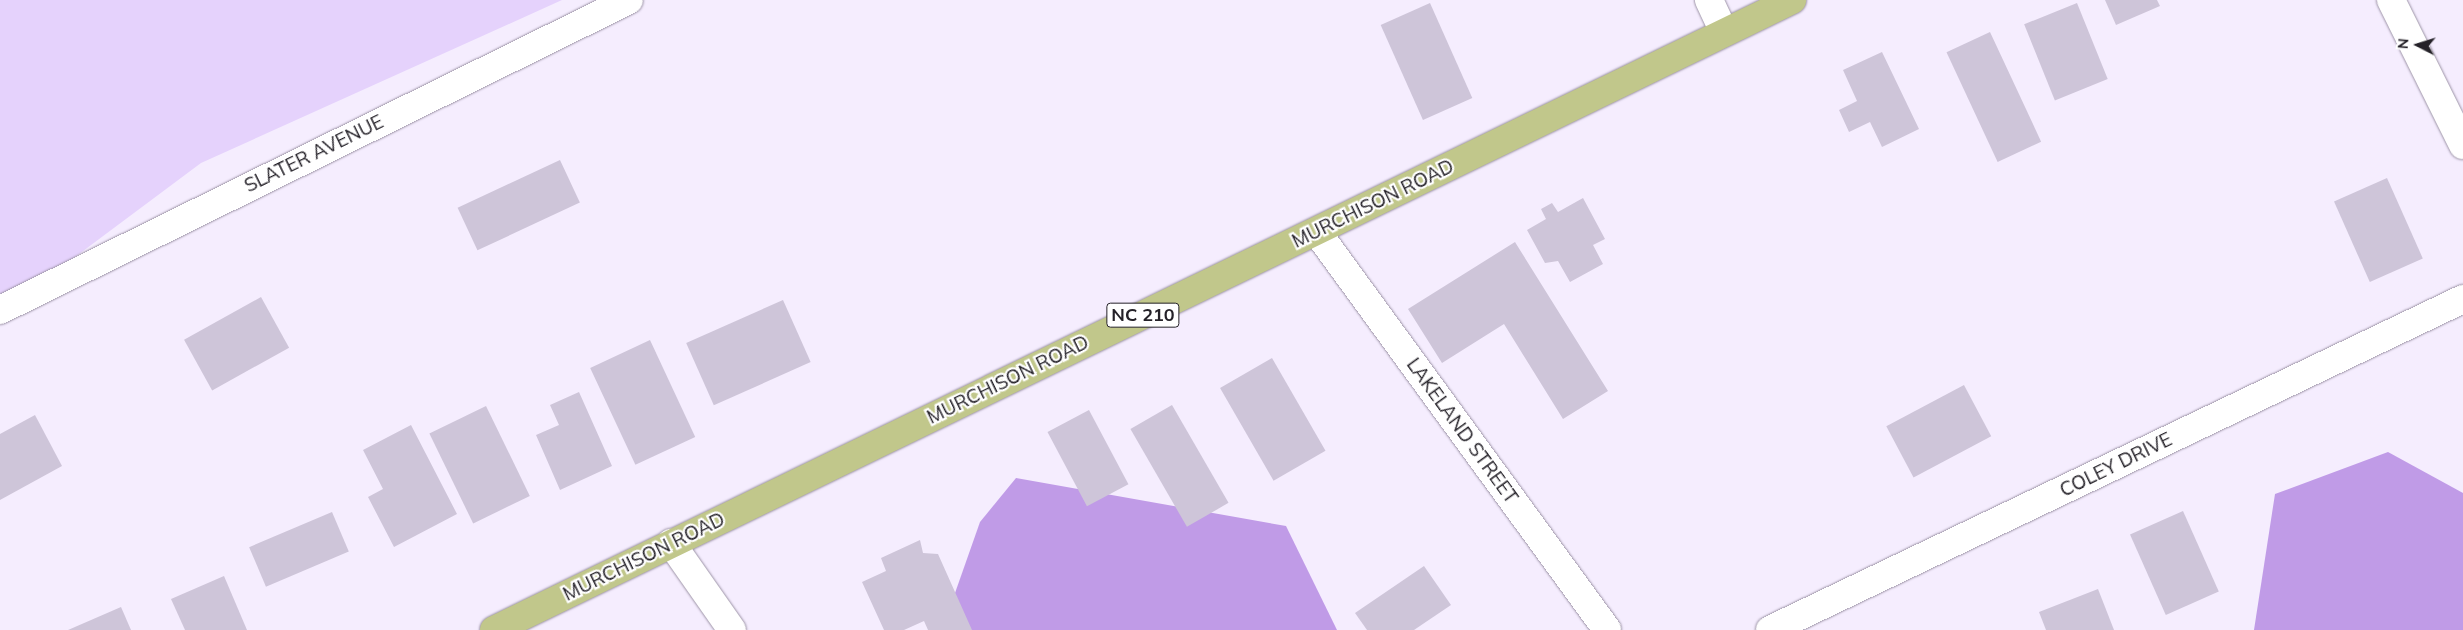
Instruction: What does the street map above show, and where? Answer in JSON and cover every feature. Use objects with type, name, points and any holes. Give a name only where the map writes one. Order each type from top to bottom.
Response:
[{"type":"main road","name":"MURCHISON ROAD","points":[[494,630],[670,543],[1317,232],[1724,32],[1778,3]]},
{"type":"street","name":"SLATER AVENUE","points":[[0,310],[629,0]]},
{"type":"street","points":[[1709,0],[1724,32]]},
{"type":"street","points":[[2392,0],[2463,145]]},
{"type":"street","name":"LAKELAND STREET","points":[[1317,232],[1607,630]]},
{"type":"street","name":"COLEY DRIVE","points":[[1770,630],[2463,299]]},
{"type":"street","points":[[670,543],[732,630]]},
{"type":"shaded area","points":[[0,0],[562,0],[201,163],[12,304],[0,301]]},
{"type":"shaded area","points":[[2388,452],[2463,493],[2463,630],[2254,630],[2275,494]]},
{"type":"shaded area","points":[[1016,478],[1286,526],[1337,630],[942,630],[980,522]]},
{"type":"building","points":[[2105,0],[2157,0],[2160,6],[2116,25]]},
{"type":"building","points":[[1430,3],[1472,98],[1423,120],[1381,25]]},
{"type":"building","points":[[2077,3],[2108,79],[2055,100],[2024,24]]},
{"type":"building","points":[[1990,32],[2041,142],[1998,162],[1946,52]]},
{"type":"building","points":[[1882,52],[1919,129],[1882,147],[1870,122],[1849,132],[1839,110],[1857,101],[1843,70]]},
{"type":"building","points":[[560,160],[580,203],[477,250],[458,208]]},
{"type":"building","points":[[2387,178],[2423,258],[2370,282],[2334,202]]},
{"type":"building","points":[[1583,198],[1605,239],[1593,245],[1603,264],[1570,282],[1558,261],[1545,263],[1527,230],[1546,219],[1541,209],[1552,203],[1558,212]]},
{"type":"building","points":[[1515,242],[1608,391],[1563,419],[1504,324],[1442,363],[1408,309]]},
{"type":"building","points":[[261,297],[289,348],[212,390],[184,340]]},
{"type":"building","points":[[783,300],[811,362],[714,405],[686,343]]},
{"type":"building","points":[[650,340],[695,437],[635,465],[590,368]]},
{"type":"building","points":[[1272,358],[1326,451],[1274,481],[1220,388]]},
{"type":"building","points":[[1964,385],[1991,436],[1914,478],[1886,426]]},
{"type":"building","points":[[579,392],[612,466],[560,490],[536,435],[559,425],[550,405]]},
{"type":"building","points":[[1172,405],[1228,503],[1187,527],[1130,429]]},
{"type":"building","points":[[486,406],[530,496],[473,523],[429,434]]},
{"type":"building","points":[[1089,410],[1128,484],[1087,506],[1048,432]]},
{"type":"building","points":[[35,415],[62,466],[0,500],[0,434]]},
{"type":"building","points":[[411,425],[457,514],[394,547],[368,497],[383,489],[363,450]]},
{"type":"building","points":[[2183,511],[2219,591],[2166,615],[2130,535]]},
{"type":"building","points":[[332,512],[349,552],[266,587],[249,547]]},
{"type":"building","points":[[920,540],[923,553],[938,554],[972,630],[928,630],[924,621],[904,630],[884,630],[862,582],[886,571],[881,558]]},
{"type":"building","points":[[1424,566],[1451,605],[1414,630],[1367,630],[1355,613]]},
{"type":"building","points":[[224,576],[247,630],[185,630],[171,599]]},
{"type":"building","points":[[2098,589],[2114,630],[2046,630],[2039,612]]},
{"type":"building","points":[[121,607],[131,630],[68,630]]}]
